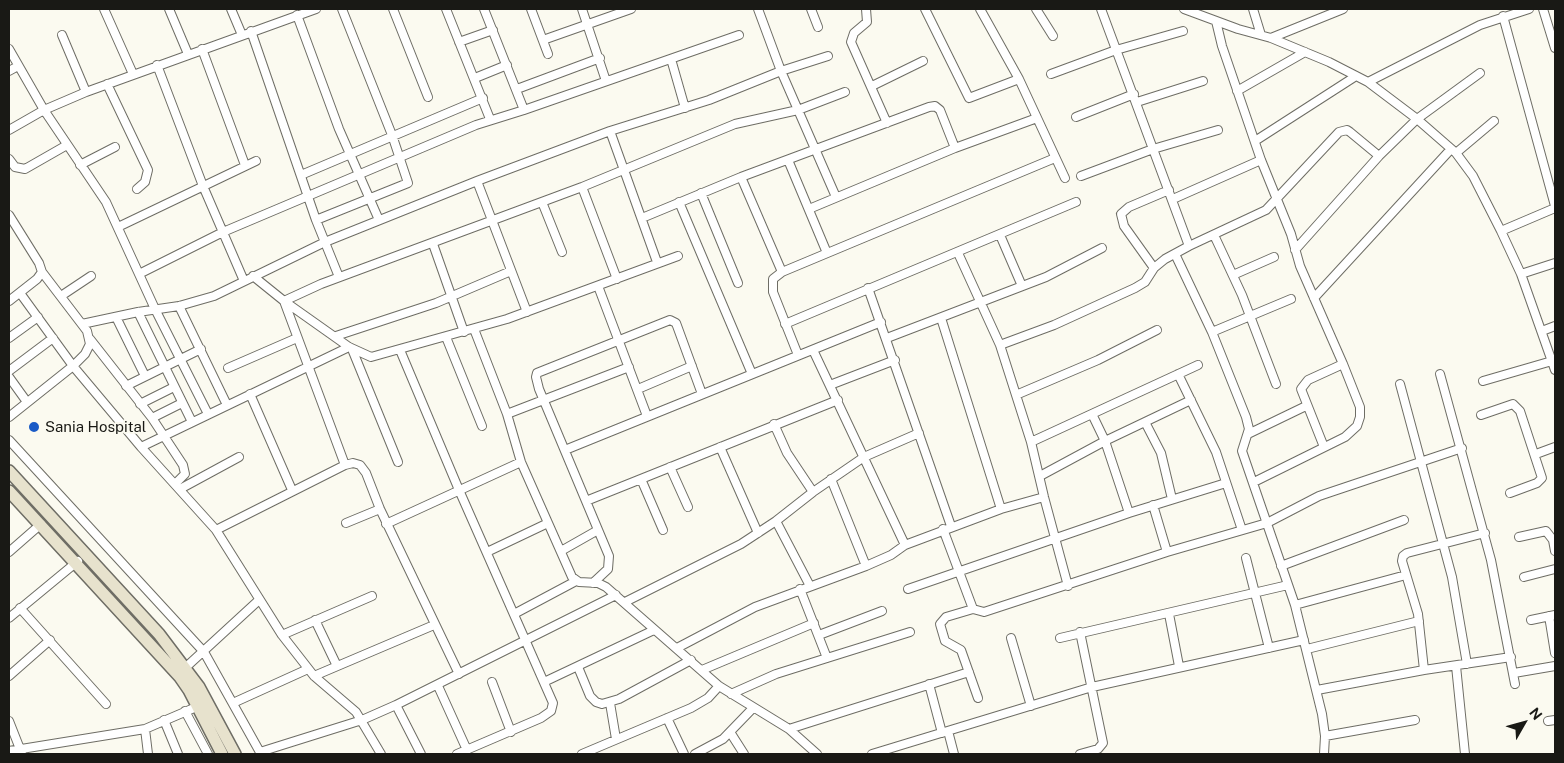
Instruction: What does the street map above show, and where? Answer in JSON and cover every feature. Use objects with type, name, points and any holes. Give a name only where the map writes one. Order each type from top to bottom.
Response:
[{"type":"main road","points":[[9,471],[159,634],[185,668],[208,703],[235,754]]},
{"type":"main road","points":[[9,491],[171,667],[189,690],[191,709],[222,754]]},
{"type":"street","points":[[104,9],[133,74]]},
{"type":"street","points":[[168,9],[188,54]]},
{"type":"street","points":[[231,9],[242,35]]},
{"type":"street","points":[[9,130],[44,110],[86,92],[316,9]]},
{"type":"street","points":[[316,220],[408,183],[392,135],[342,9]]},
{"type":"street","points":[[392,9],[428,97]]},
{"type":"street","points":[[446,9],[490,119]]},
{"type":"street","points":[[484,9],[524,110]]},
{"type":"street","points":[[531,9],[548,54]]},
{"type":"street","points":[[582,9],[600,58],[606,81]]},
{"type":"street","points":[[543,40],[631,9]]},
{"type":"street","points":[[758,9],[781,71],[836,198]]},
{"type":"street","points":[[811,9],[818,27]]},
{"type":"street","points":[[866,9],[867,22],[854,33],[852,42],[887,122]]},
{"type":"street","points":[[925,9],[969,98],[1019,79]]},
{"type":"street","points":[[980,9],[1019,79],[1064,178]]},
{"type":"street","points":[[1036,9],[1052,36]]},
{"type":"street","points":[[1101,9],[1189,246]]},
{"type":"street","points":[[1184,9],[1204,13],[1216,21],[1271,38],[1368,82],[1417,119],[1453,151],[1473,176],[1501,231],[1521,274],[1555,370]]},
{"type":"street","points":[[1253,9],[1261,35]]},
{"type":"street","points":[[1271,38],[1343,9]]},
{"type":"street","points":[[1368,82],[1503,16],[1529,9]]},
{"type":"street","points":[[1542,9],[1555,48]]},
{"type":"street","points":[[297,15],[350,154],[379,220]]},
{"type":"street","points":[[1501,231],[1555,207],[1503,16]]},
{"type":"street","points":[[1216,21],[1222,46],[1261,160],[1278,199],[1314,298],[1356,394],[1360,416],[1352,432],[1254,482]]},
{"type":"street","points":[[459,42],[493,30]]},
{"type":"street","points":[[1051,74],[1116,50],[1183,31]]},
{"type":"street","points":[[252,32],[316,220],[339,277]]},
{"type":"street","points":[[62,35],[86,92]]},
{"type":"street","points":[[139,274],[223,232],[490,119],[524,110],[739,35]]},
{"type":"street","points":[[9,49],[44,110],[106,202],[155,310],[208,414]]},
{"type":"street","points":[[202,49],[245,166]]},
{"type":"street","points":[[1237,91],[1305,52]]},
{"type":"street","points":[[82,324],[138,312],[179,306],[214,296],[325,242],[477,181],[610,131],[659,114],[685,108],[781,71],[828,56]]},
{"type":"street","points":[[517,89],[600,58]]},
{"type":"street","points":[[671,59],[685,108]]},
{"type":"street","points":[[872,86],[923,60]]},
{"type":"street","points":[[157,65],[203,186],[244,281]]},
{"type":"street","points":[[9,71],[18,66]]},
{"type":"street","points":[[475,78],[507,66]]},
{"type":"street","points":[[1295,250],[1379,156],[1417,119],[1480,73]]},
{"type":"street","points":[[1255,141],[1356,76]]},
{"type":"street","points":[[1076,117],[1135,98],[1203,80]]},
{"type":"street","points":[[107,84],[148,170],[148,178],[137,189]]},
{"type":"street","points":[[284,301],[339,277],[582,187],[735,124],[798,110],[846,92]]},
{"type":"street","points":[[301,175],[482,98]]},
{"type":"street","points":[[642,218],[741,177],[929,106],[935,106],[943,115],[955,148]]},
{"type":"street","points":[[809,209],[955,148],[1037,118]]},
{"type":"street","points":[[1314,298],[1453,151],[1494,121]]},
{"type":"street","points":[[1081,176],[1153,149],[1218,130]]},
{"type":"street","points":[[1000,345],[1054,325],[1135,288],[1144,282],[1154,268],[1174,254],[1258,215],[1278,199],[1335,135],[1343,130],[1350,132],[1379,156]]},
{"type":"street","points":[[610,131],[657,262]]},
{"type":"street","points":[[9,159],[15,166],[25,169],[67,145]]},
{"type":"street","points":[[80,165],[114,147]]},
{"type":"street","points":[[798,355],[772,286],[773,279],[782,272],[1055,158]]},
{"type":"street","points":[[788,160],[827,253]]},
{"type":"street","points":[[1173,199],[1261,160]]},
{"type":"street","points":[[118,227],[256,161]]},
{"type":"street","points":[[741,177],[782,272]]},
{"type":"street","points":[[477,181],[527,312]]},
{"type":"street","points":[[582,187],[617,279]]},
{"type":"street","points":[[1154,268],[1124,226],[1121,214],[1129,206],[1169,190]]},
{"type":"street","points":[[701,193],[738,282]]},
{"type":"street","points":[[542,202],[562,252]]},
{"type":"street","points":[[679,202],[752,374]]},
{"type":"street","points":[[785,324],[1076,202]]},
{"type":"street","points":[[9,216],[39,263],[42,272],[164,436],[185,471],[177,486]]},
{"type":"street","points":[[1000,235],[1022,286]]},
{"type":"street","points":[[1214,235],[1233,275],[1276,384]]},
{"type":"street","points":[[432,244],[464,332]]},
{"type":"street","points":[[887,338],[1022,286],[1102,248]]},
{"type":"street","points":[[958,253],[1000,345],[1031,442],[1054,538],[1068,586]]},
{"type":"street","points":[[1174,254],[1212,332],[1246,417],[1248,434]]},
{"type":"street","points":[[254,276],[284,301],[351,348],[370,357],[464,332],[527,312],[617,279],[657,262],[678,256]]},
{"type":"street","points":[[1233,275],[1274,257]]},
{"type":"street","points":[[1521,274],[1555,263]]},
{"type":"street","points":[[336,336],[451,297],[510,271]]},
{"type":"street","points":[[9,301],[42,272]]},
{"type":"street","points":[[61,296],[91,276]]},
{"type":"street","points":[[598,286],[617,342],[638,389],[647,416]]},
{"type":"street","points":[[868,288],[895,360],[951,526]]},
{"type":"street","points":[[20,293],[73,366],[141,447],[216,530],[282,635],[314,676],[362,720],[381,754]]},
{"type":"street","points":[[1212,332],[1291,299]]},
{"type":"street","points":[[284,301],[345,465]]},
{"type":"street","points":[[179,306],[227,405]]},
{"type":"street","points":[[138,312],[163,368],[192,422]]},
{"type":"street","points":[[9,338],[38,317]]},
{"type":"street","points":[[116,317],[145,376]]},
{"type":"street","points":[[941,318],[1001,509]]},
{"type":"street","points":[[592,583],[608,569],[610,563],[544,400],[536,377],[537,373],[673,320],[702,394]]},
{"type":"street","points":[[564,450],[881,322]]},
{"type":"street","points":[[1542,331],[1555,326]]},
{"type":"street","points":[[474,329],[507,414],[521,462],[576,581]]},
{"type":"street","points":[[1016,395],[1098,360],[1157,330]]},
{"type":"street","points":[[446,337],[482,426]]},
{"type":"street","points":[[9,371],[53,338]]},
{"type":"street","points":[[228,368],[297,338]]},
{"type":"street","points":[[10,413],[73,366],[85,354],[90,339]]},
{"type":"street","points":[[141,447],[307,367],[351,348]]},
{"type":"street","points":[[351,348],[398,462]]},
{"type":"street","points":[[126,386],[201,349]]},
{"type":"street","points":[[400,350],[459,490],[553,703],[551,711],[511,732],[458,754]]},
{"type":"street","points":[[813,350],[905,544]]},
{"type":"street","points":[[830,385],[895,360]]},
{"type":"street","points":[[1483,381],[1552,360]]},
{"type":"street","points":[[1324,447],[1301,393],[1302,385],[1308,380],[1344,364]]},
{"type":"street","points":[[1031,442],[1198,365]]},
{"type":"street","points":[[638,389],[692,366]]},
{"type":"street","points":[[507,414],[629,367]]},
{"type":"street","points":[[1178,374],[1216,452],[1242,530]]},
{"type":"street","points":[[1440,374],[1485,534],[1515,684]]},
{"type":"street","points":[[9,377],[27,402]]},
{"type":"street","points":[[1400,384],[1420,462],[1444,543],[1460,609],[1467,664]]},
{"type":"street","points":[[140,404],[174,387]]},
{"type":"street","points":[[250,394],[292,490]]},
{"type":"street","points":[[586,501],[774,424],[838,400]]},
{"type":"street","points":[[1040,476],[1105,441],[1191,400]]},
{"type":"street","points":[[152,418],[182,403]]},
{"type":"street","points":[[1481,415],[1507,405],[1517,406],[1536,454],[1541,474],[1540,481],[1510,493]]},
{"type":"street","points":[[1306,406],[1248,434],[1243,442],[1242,450],[1295,605],[1307,649],[1325,736],[1324,754]]},
{"type":"street","points":[[1092,414],[1105,441],[1129,513]]},
{"type":"street","points":[[1145,422],[1161,453],[1172,499]]},
{"type":"street","points":[[774,424],[787,453],[813,492]]},
{"type":"street","points":[[625,602],[758,533],[864,457],[919,433]]},
{"type":"street","points":[[9,440],[204,652],[260,753],[362,720],[438,686],[525,640],[616,596]]},
{"type":"street","points":[[720,446],[758,533]]},
{"type":"street","points":[[978,698],[961,650],[945,641],[940,624],[946,617],[973,609],[984,612],[1167,552],[1267,523],[1320,496],[1462,448]]},
{"type":"street","points":[[1536,454],[1555,448]]},
{"type":"street","points":[[177,486],[239,457]]},
{"type":"street","points":[[386,524],[521,462]]},
{"type":"street","points":[[216,530],[292,490],[345,465],[357,464],[363,468],[386,524],[459,674]]},
{"type":"street","points":[[670,467],[688,507]]},
{"type":"street","points":[[641,479],[663,530]]},
{"type":"street","points":[[831,479],[866,566]]},
{"type":"street","points":[[908,588],[1226,482]]},
{"type":"street","points":[[676,648],[755,607],[866,566],[891,555],[905,544],[1001,509],[1044,498]]},
{"type":"street","points":[[1153,505],[1167,552]]},
{"type":"street","points":[[346,523],[380,509]]},
{"type":"street","points":[[1282,566],[1404,520]]},
{"type":"street","points":[[776,521],[810,586]]},
{"type":"street","points":[[487,552],[548,523]]},
{"type":"street","points":[[9,552],[41,524]]},
{"type":"street","points":[[561,551],[598,530]]},
{"type":"street","points":[[943,530],[973,609]]},
{"type":"street","points":[[1519,537],[1542,530],[1550,534],[1554,539],[1555,551]]},
{"type":"street","points":[[1424,670],[1419,621],[1402,558],[1405,554],[1485,534]]},
{"type":"street","points":[[9,618],[76,563],[84,554]]},
{"type":"street","points":[[1246,558],[1269,648]]},
{"type":"street","points":[[1524,577],[1555,569]]},
{"type":"street","points":[[1295,605],[1406,575]]},
{"type":"street","points":[[514,614],[576,581],[606,586],[719,686],[789,729],[817,754]]},
{"type":"street","points":[[1060,638],[1288,585]]},
{"type":"street","points":[[800,589],[827,658]]},
{"type":"street","points":[[282,635],[372,596]]},
{"type":"street","points":[[185,668],[259,600]]},
{"type":"street","points":[[20,608],[106,704]]},
{"type":"street","points":[[819,635],[882,612]]},
{"type":"street","points":[[1168,614],[1179,666]]},
{"type":"street","points":[[1531,620],[1552,616],[1555,653]]},
{"type":"street","points":[[316,620],[337,666]]},
{"type":"street","points":[[1307,649],[1419,621]]},
{"type":"street","points":[[702,670],[814,623]]},
{"type":"street","points":[[314,676],[434,625]]},
{"type":"street","points":[[544,682],[654,630]]},
{"type":"street","points":[[731,694],[776,674],[910,632]]},
{"type":"street","points":[[1080,632],[1104,743],[1098,749],[1080,754]]},
{"type":"street","points":[[1011,638],[1031,706]]},
{"type":"street","points":[[9,676],[50,640]]},
{"type":"street","points":[[872,754],[1092,686],[1304,640]]},
{"type":"street","points":[[1317,690],[1424,670],[1511,657]]},
{"type":"street","points":[[578,667],[590,696],[596,702],[602,704],[610,703],[691,660]]},
{"type":"street","points":[[1456,666],[1465,754]]},
{"type":"street","points":[[1514,673],[1555,666]]},
{"type":"street","points":[[233,703],[308,669]]},
{"type":"street","points":[[789,729],[970,672]]},
{"type":"street","points":[[492,682],[511,732]]},
{"type":"street","points":[[929,684],[954,754]]},
{"type":"street","points":[[438,686],[468,750]]},
{"type":"street","points":[[582,754],[598,751],[616,740],[700,703],[719,686]]},
{"type":"street","points":[[9,751],[22,752],[145,729],[208,703]]},
{"type":"street","points":[[610,703],[616,740]]},
{"type":"street","points":[[396,705],[421,754]]},
{"type":"street","points":[[695,754],[715,744],[730,732],[753,708]]},
{"type":"street","points":[[191,709],[208,754]]},
{"type":"street","points":[[667,718],[684,754]]},
{"type":"street","points":[[164,720],[178,754]]},
{"type":"street","points":[[1325,736],[1415,720]]},
{"type":"street","points":[[9,721],[22,752]]},
{"type":"street","points":[[145,729],[148,754]]},
{"type":"street","points":[[730,732],[744,754]]},
{"type":"street","points":[[478,746],[482,754]]},
{"type":"place","name":"Sania Hospital","points":[[34,427]]}]
